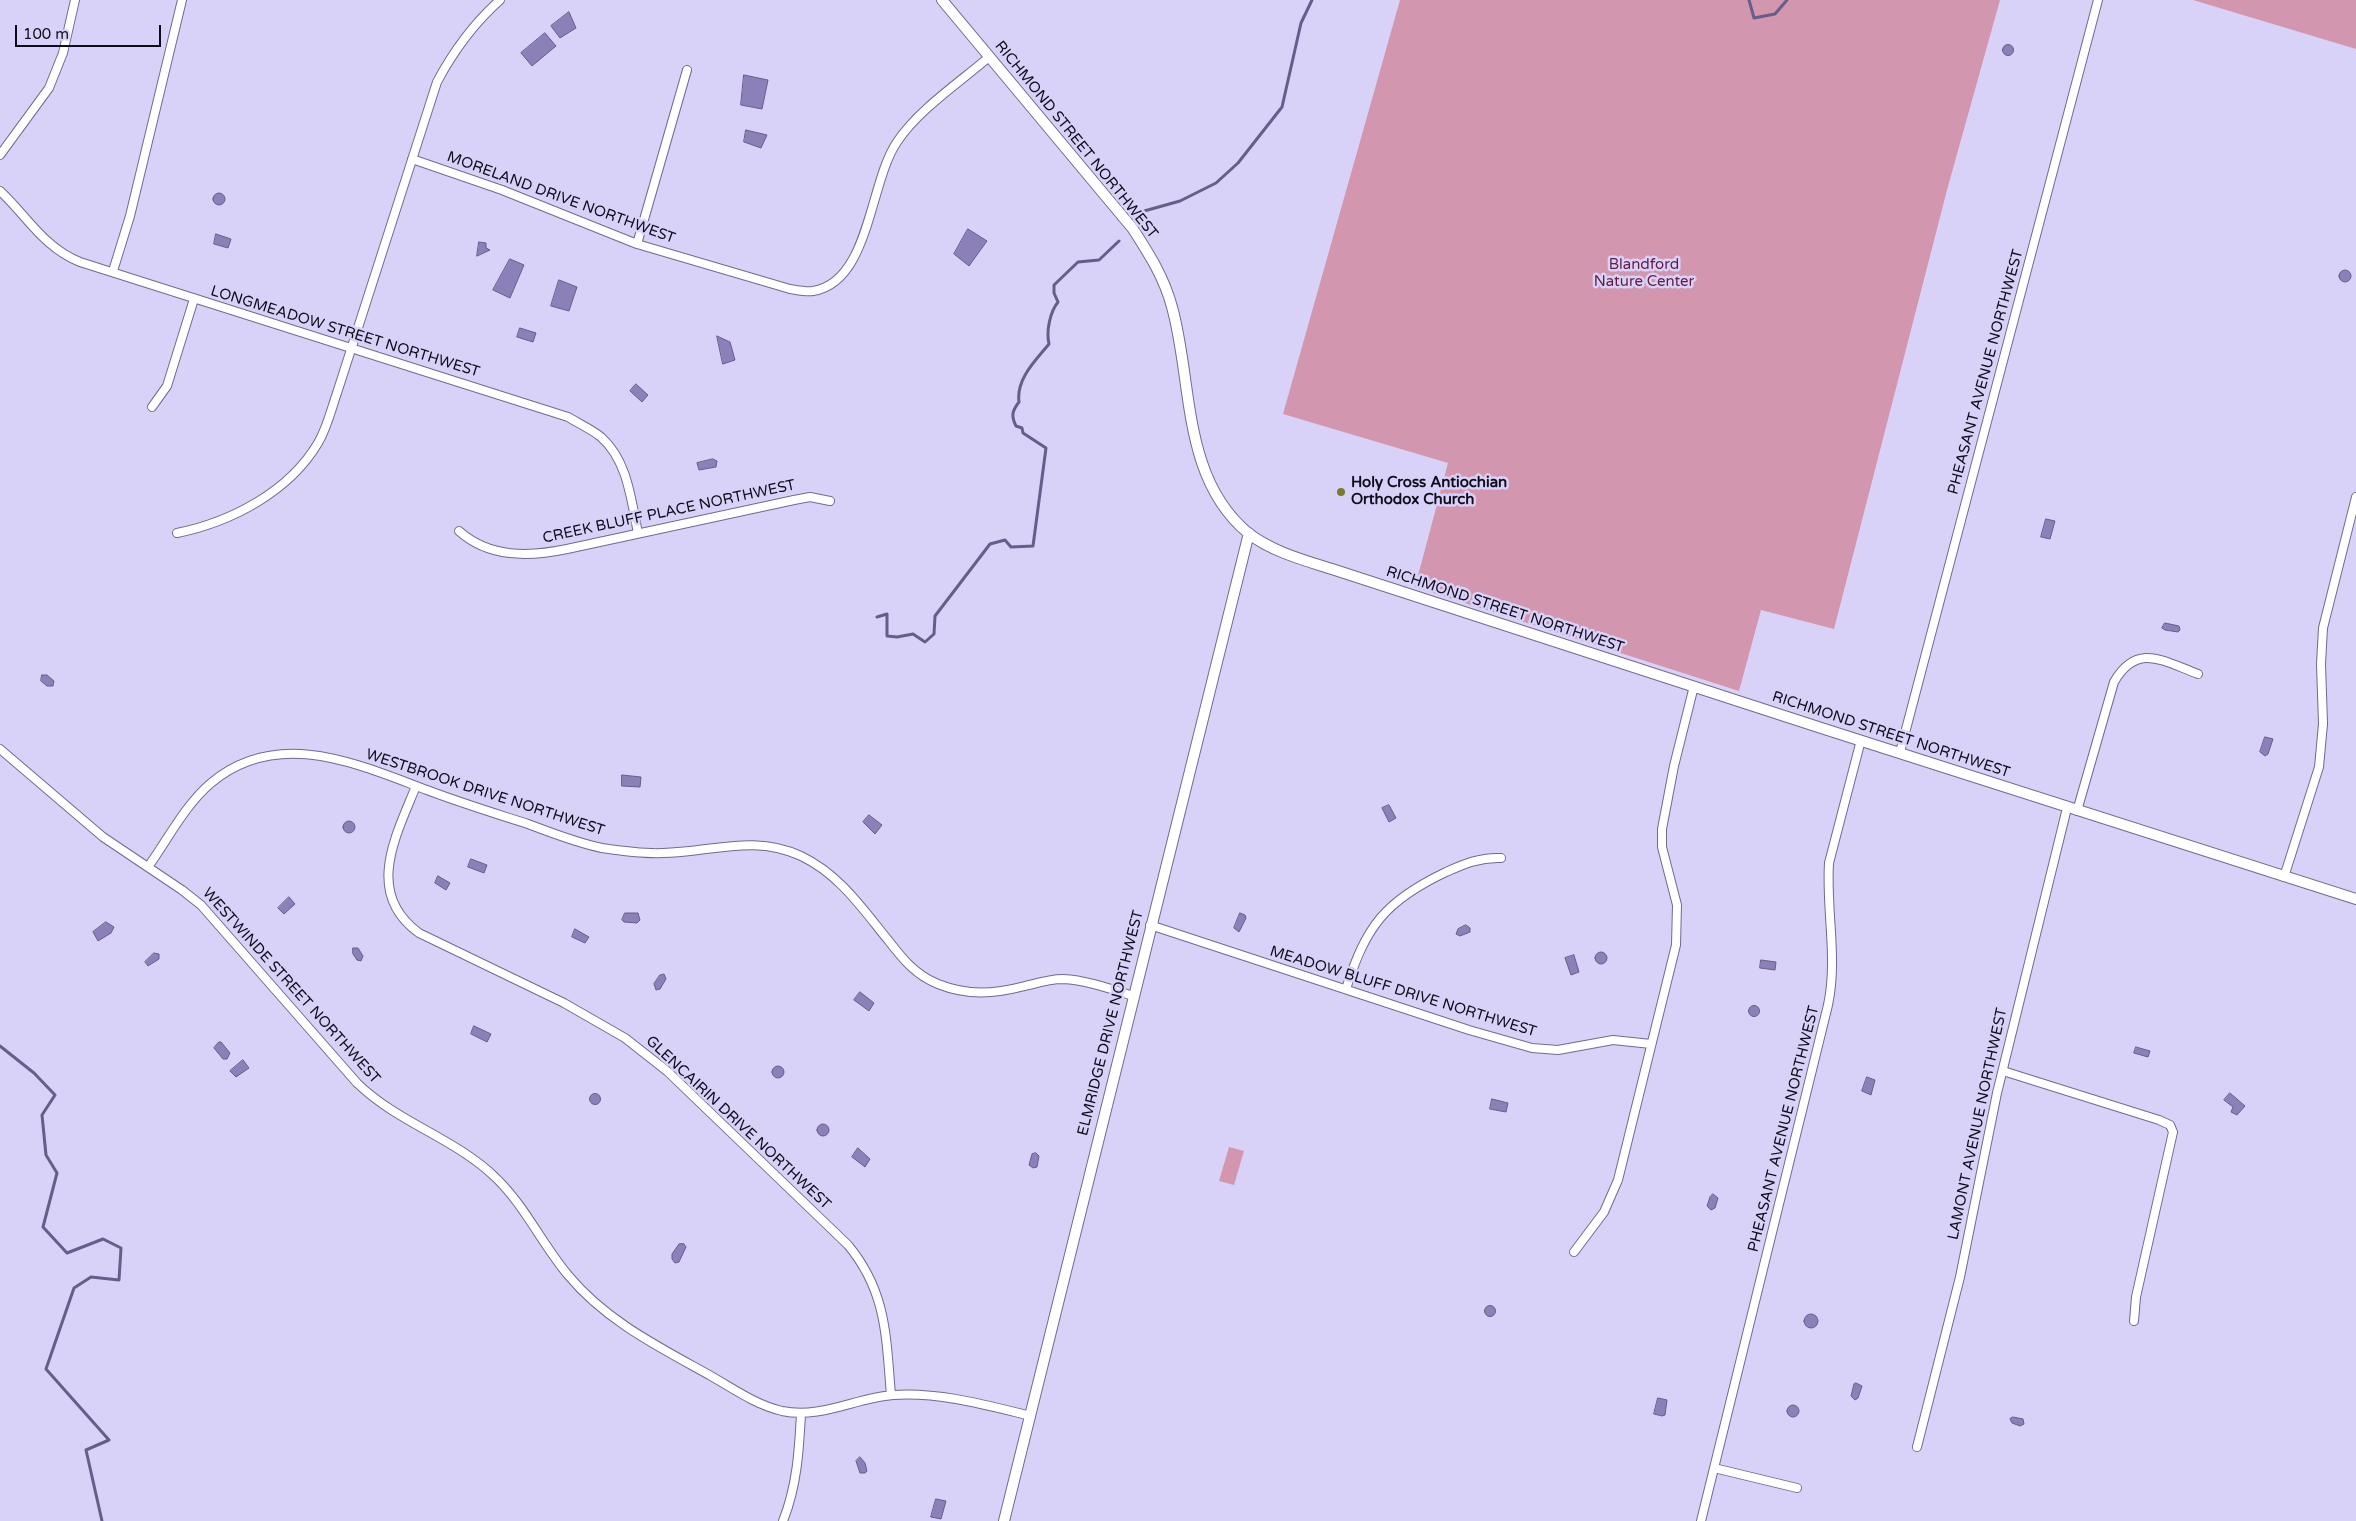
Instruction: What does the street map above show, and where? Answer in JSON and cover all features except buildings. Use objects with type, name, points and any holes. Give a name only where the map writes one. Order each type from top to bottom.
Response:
[{"type":"street","points":[[0,154],[49,88],[63,53],[75,0]]},
{"type":"street","points":[[113,271],[130,216],[182,0]]},
{"type":"street","points":[[176,533],[208,526],[279,488],[302,465],[318,441],[328,421],[437,82],[454,52],[478,19],[500,0]]},
{"type":"street","name":"RICHMOND STREET NORTHWEST","points":[[942,0],[1133,229],[1155,263],[1165,284],[1175,319],[1198,452],[1215,491],[1232,516],[1249,533],[1300,558],[1335,570],[1900,752],[2072,810],[2356,899]]},
{"type":"street","name":"PHEASANT AVENUE NORTHWEST","points":[[1900,752],[2098,0]]},
{"type":"street","name":"MORELAND DRIVE NORTHWEST","points":[[412,159],[502,190],[637,244],[790,289],[812,291],[830,285],[844,275],[857,253],[885,168],[896,142],[932,106],[990,57]]},
{"type":"street","points":[[637,244],[688,70]]},
{"type":"street","name":"LONGMEADOW STREET NORTHWEST","points":[[0,191],[33,229],[66,256],[194,299],[568,416],[598,435],[611,448],[625,476],[638,533]]},
{"type":"street","points":[[152,407],[167,386],[194,299]]},
{"type":"street","name":"CREEK BLUFF PLACE NORTHWEST","points":[[459,531],[478,545],[494,551],[522,554],[554,552],[810,497],[830,501]]},
{"type":"street","points":[[2284,877],[2319,767],[2323,724],[2321,664],[2324,628],[2356,497]]},
{"type":"street","name":"ELMRIDGE DRIVE NORTHWEST","points":[[1004,1521],[1150,925],[1249,533]]},
{"type":"street","name":"LAMONT AVENUE NORTHWEST","points":[[1917,1447],[1959,1277],[1986,1140],[2003,1070],[2072,810],[2114,682],[2122,668],[2132,660],[2146,656],[2198,674]]},
{"type":"street","points":[[1574,1252],[1604,1212],[1614,1190],[1677,935],[1676,905],[1662,847],[1663,816],[1694,686]]},
{"type":"street","name":"PHEASANT AVENUE NORTHWEST","points":[[1701,1521],[1830,998],[1833,978],[1828,882],[1829,863],[1861,740]]},
{"type":"street","name":"WESTWINDE STREET NORTHWEST","points":[[0,750],[103,838],[182,890],[205,909],[361,1087],[395,1112],[464,1152],[496,1178],[526,1214],[568,1275],[608,1315],[637,1335],[744,1396],[768,1407],[801,1414],[833,1409],[858,1401],[891,1395],[962,1399],[1031,1416]]},
{"type":"street","name":"WESTBROOK DRIVE NORTHWEST","points":[[148,867],[199,794],[230,770],[264,757],[292,753],[335,758],[602,847],[664,853],[733,844],[752,844],[782,849],[812,862],[833,876],[852,896],[912,969],[936,983],[962,992],[992,993],[1048,980],[1062,979],[1077,981],[1133,996]]},
{"type":"street","name":"GLENCAIRIN DRIVE NORTHWEST","points":[[416,786],[392,850],[387,871],[392,896],[402,917],[420,933],[564,1003],[625,1038],[666,1071],[848,1245],[867,1271],[880,1300],[891,1395]]},
{"type":"street","points":[[1346,989],[1358,953],[1370,930],[1392,904],[1420,884],[1469,862],[1489,857],[1501,858]]},
{"type":"street","name":"MEADOW BLUFF DRIVE NORTHWEST","points":[[1150,925],[1532,1048],[1558,1050],[1613,1040],[1651,1044]]},
{"type":"street","points":[[2003,1070],[2170,1125],[2173,1132],[2136,1297],[2134,1321]]},
{"type":"street","points":[[784,1521],[794,1486],[799,1456],[801,1414]]},
{"type":"street","points":[[1714,1468],[1797,1488]]},
{"type":"green space","name":"Blandford Nature Center","points":[[1400,0],[2000,0],[1947,190],[1834,629],[1761,610],[1739,691],[1415,587],[1448,463],[1283,414]]},
{"type":"green space","points":[[2193,0],[2356,0],[2356,49]]},
{"type":"green space","points":[[1229,1147],[1244,1151],[1234,1185],[1219,1181]]},
{"type":"shaded area","points":[[569,12],[576,28],[560,38],[551,26]]},
{"type":"shaded area","points":[[545,33],[556,46],[532,66],[521,53]]},
{"type":"shaded area","points":[[2008,44],[2014,50],[2008,56],[2002,50]]},
{"type":"shaded area","points":[[744,75],[768,80],[762,109],[741,105]]},
{"type":"shaded area","points":[[746,130],[767,135],[761,148],[744,142]]},
{"type":"shaded area","points":[[217,193],[221,193],[225,199],[221,205],[217,205],[213,201],[213,197]]},
{"type":"shaded area","points":[[968,229],[987,241],[969,266],[954,254]]},
{"type":"shaded area","points":[[216,234],[231,239],[228,248],[214,244]]},
{"type":"shaded area","points":[[479,242],[486,243],[486,248],[490,250],[477,256]]},
{"type":"shaded area","points":[[510,259],[524,265],[510,298],[493,290]]},
{"type":"shaded area","points":[[2347,270],[2350,271],[2350,281],[2343,282],[2340,281],[2339,274],[2340,271]]},
{"type":"shaded area","points":[[559,280],[577,287],[569,311],[551,306]]},
{"type":"shaded area","points":[[520,328],[536,333],[533,342],[517,337]]},
{"type":"shaded area","points":[[717,336],[730,342],[735,360],[723,364]]},
{"type":"shaded area","points":[[636,384],[648,395],[642,402],[630,391]]},
{"type":"shaded area","points":[[713,459],[717,461],[716,467],[699,470],[697,463]]},
{"type":"shaded area","points":[[2046,519],[2055,521],[2050,539],[2041,537]]},
{"type":"shaded area","points":[[2165,623],[2179,626],[2180,630],[2178,632],[2165,630],[2162,628]]},
{"type":"shaded area","points":[[42,675],[47,675],[54,681],[53,686],[47,686],[41,681]]},
{"type":"shaded area","points":[[2265,737],[2273,739],[2268,754],[2265,756],[2260,752]]},
{"type":"shaded area","points":[[622,775],[641,777],[640,787],[622,786]]},
{"type":"shaded area","points":[[1389,805],[1396,818],[1389,822],[1382,808]]},
{"type":"shaded area","points":[[869,815],[882,825],[875,834],[863,822]]},
{"type":"shaded area","points":[[351,821],[354,822],[354,832],[347,833],[344,832],[343,825],[344,822]]},
{"type":"shaded area","points":[[471,859],[487,865],[484,873],[468,867]]},
{"type":"shaded area","points":[[438,876],[450,883],[446,890],[435,883]]},
{"type":"shaded area","points":[[289,897],[295,904],[284,914],[278,908]]},
{"type":"shaded area","points":[[625,913],[638,913],[640,920],[637,923],[624,922],[622,920]]},
{"type":"shaded area","points":[[1240,913],[1245,915],[1246,918],[1239,932],[1234,928]]},
{"type":"shaded area","points":[[106,922],[114,927],[111,933],[98,941],[93,932]]},
{"type":"shaded area","points":[[1466,925],[1470,928],[1470,932],[1460,936],[1456,934],[1458,929]]},
{"type":"shaded area","points":[[575,929],[589,937],[585,943],[572,937]]},
{"type":"shaded area","points":[[353,948],[358,948],[363,956],[361,961],[357,960],[353,954]]},
{"type":"shaded area","points":[[1601,952],[1607,958],[1601,964],[1595,958]]},
{"type":"shaded area","points":[[154,953],[159,954],[159,959],[148,966],[145,962]]},
{"type":"shaded area","points":[[1574,955],[1579,972],[1571,975],[1565,958]]},
{"type":"shaded area","points":[[1761,960],[1776,962],[1775,970],[1760,968]]},
{"type":"shaded area","points":[[664,974],[666,979],[660,989],[656,990],[654,984],[660,975]]},
{"type":"shaded area","points":[[860,992],[874,1003],[869,1011],[854,1000]]},
{"type":"shaded area","points":[[1754,1005],[1760,1011],[1754,1017],[1748,1011]]},
{"type":"shaded area","points":[[474,1026],[491,1034],[487,1042],[471,1034]]},
{"type":"shaded area","points":[[219,1042],[230,1053],[227,1059],[223,1059],[214,1048]]},
{"type":"shaded area","points":[[2136,1047],[2150,1051],[2148,1057],[2134,1053]]},
{"type":"shaded area","points":[[243,1060],[249,1068],[236,1077],[230,1071]]},
{"type":"shaded area","points":[[778,1066],[784,1072],[778,1078],[772,1072]]},
{"type":"shaded area","points":[[1867,1077],[1875,1080],[1871,1095],[1862,1091]]},
{"type":"shaded area","points":[[595,1093],[601,1099],[595,1105],[589,1099]]},
{"type":"shaded area","points":[[2230,1093],[2245,1106],[2237,1115],[2231,1112],[2233,1107],[2224,1100]]},
{"type":"shaded area","points":[[1492,1099],[1508,1103],[1506,1112],[1490,1109]]},
{"type":"shaded area","points":[[825,1124],[828,1125],[828,1135],[821,1136],[818,1135],[817,1128],[818,1125]]},
{"type":"shaded area","points":[[858,1148],[870,1159],[865,1167],[852,1157]]},
{"type":"shaded area","points":[[1036,1153],[1039,1156],[1037,1167],[1033,1168],[1029,1165],[1032,1154]]},
{"type":"shaded area","points":[[1713,1194],[1718,1198],[1715,1208],[1711,1210],[1707,1206]]},
{"type":"shaded area","points":[[679,1244],[684,1244],[686,1247],[679,1262],[675,1263],[672,1259],[672,1254]]},
{"type":"shaded area","points":[[1490,1305],[1496,1311],[1490,1317],[1484,1311]]},
{"type":"shaded area","points":[[1811,1314],[1816,1316],[1818,1321],[1816,1326],[1811,1328],[1806,1326],[1804,1321],[1806,1316]]},
{"type":"shaded area","points":[[1854,1384],[1862,1386],[1858,1398],[1855,1400],[1851,1396]]},
{"type":"shaded area","points":[[1658,1398],[1667,1400],[1665,1415],[1662,1416],[1654,1414]]},
{"type":"shaded area","points":[[1791,1405],[1795,1405],[1799,1411],[1795,1417],[1791,1417],[1787,1413],[1787,1409]]},
{"type":"shaded area","points":[[2013,1417],[2023,1419],[2024,1424],[2020,1426],[2012,1423],[2010,1419]]},
{"type":"shaded area","points":[[860,1457],[865,1463],[867,1471],[865,1473],[860,1473],[856,1461]]},
{"type":"shaded area","points":[[936,1499],[946,1501],[941,1519],[931,1517]]},
{"type":"waterway","points":[[1137,213],[1180,201],[1216,183],[1238,163],[1282,107],[1301,23],[1312,0]]},
{"type":"waterway","points":[[1749,0],[1754,18],[1775,14],[1787,0]]},
{"type":"waterway","points":[[877,617],[887,614],[887,636],[897,637],[913,634],[925,642],[934,634],[935,616],[990,544],[1005,540],[1011,547],[1033,546],[1046,448],[1023,433],[1022,428],[1016,426],[1014,422],[1013,414],[1019,402],[1020,386],[1023,378],[1049,344],[1049,322],[1058,302],[1054,293],[1054,285],[1078,262],[1099,260],[1119,241]]},
{"type":"waterway","points":[[0,1046],[34,1073],[55,1095],[42,1115],[46,1155],[57,1173],[43,1227],[67,1253],[103,1239],[121,1248],[119,1280],[91,1277],[74,1288],[46,1369],[109,1440],[86,1450],[102,1521]]},
{"type":"place","name":"Holy Cross Antiochian Orthodox Church","points":[[1341,492]]}]
